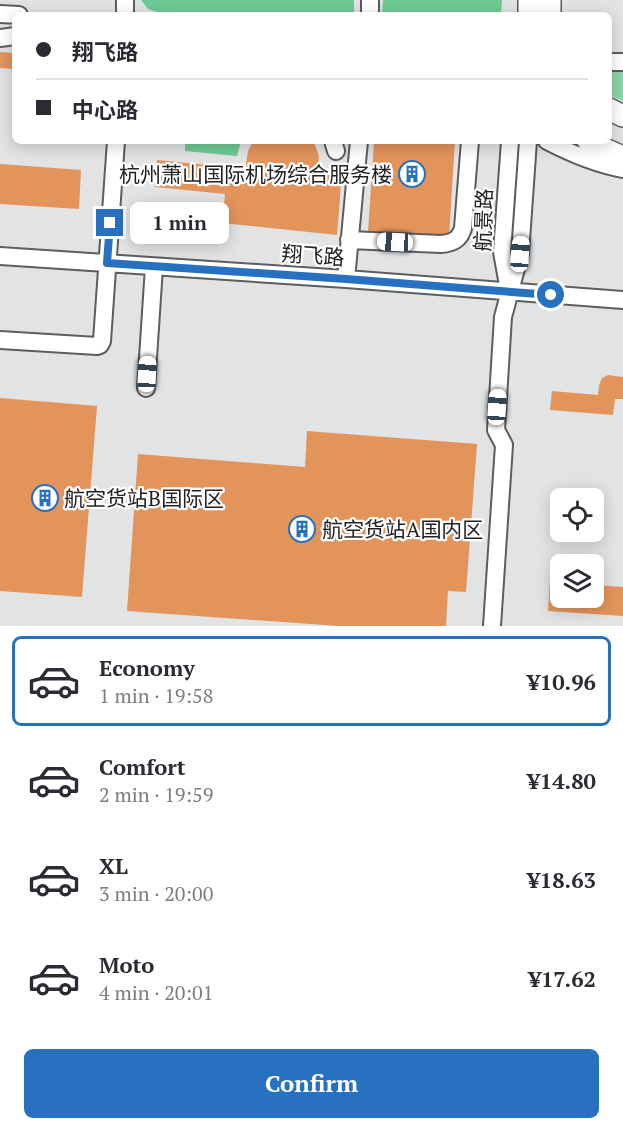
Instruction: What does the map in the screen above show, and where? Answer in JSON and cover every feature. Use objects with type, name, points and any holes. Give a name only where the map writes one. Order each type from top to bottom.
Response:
[{"type":"main road","points":[[594,144],[623,157]]},
{"type":"main road","points":[[603,144],[623,148]]},
{"type":"street","points":[[0,340],[97,346],[102,342],[116,144]]},
{"type":"street","points":[[346,279],[359,144]]},
{"type":"street","points":[[350,240],[441,244],[454,242],[461,234],[458,206],[469,144]]},
{"type":"street","name":"航景路","points":[[509,292],[502,252],[510,144]]},
{"type":"street","name":"航景路","points":[[509,292],[520,254],[528,144]]},
{"type":"street","points":[[553,144],[579,157],[623,169]]},
{"type":"street","name":"翔飞路","points":[[0,256],[623,300]]},
{"type":"street","points":[[146,388],[154,267]]},
{"type":"street","points":[[492,626],[504,445],[496,430],[503,317],[509,292]]},
{"type":"green space","points":[[141,0],[354,0],[354,12],[157,12],[148,9]]},
{"type":"green space","points":[[383,0],[502,0],[501,12],[382,12]]},
{"type":"green space","points":[[612,69],[623,70],[623,101],[612,96]]},
{"type":"green space","points":[[185,144],[240,144],[237,156],[185,151]]},
{"type":"building","points":[[0,52],[12,53],[12,69],[0,68]]},
{"type":"building","points":[[252,144],[314,144],[319,156],[318,169],[342,172],[337,235],[222,223],[225,194],[155,187],[157,160],[229,167],[228,174],[249,176],[246,164]]},
{"type":"building","name":"杭州萧山国际机场综合服务楼","points":[[374,144],[455,144],[449,238],[368,232]]},
{"type":"building","points":[[0,164],[81,170],[79,209],[0,204]]},
{"type":"building","points":[[608,375],[623,377],[623,399],[615,399],[613,415],[550,410],[552,391],[598,395],[602,378]]},
{"type":"building","name":"航空货站B国际区","points":[[0,398],[97,406],[82,597],[0,591]]},
{"type":"building","name":"航空货站A国内区","points":[[307,431],[477,444],[466,592],[448,591],[446,626],[339,626],[127,611],[138,454],[305,467]]},
{"type":"building","points":[[550,580],[550,608],[604,608],[604,586],[623,587],[623,616],[548,611]]},
{"type":"place","name":"杭州萧山国际机场综合服务楼","points":[[412,174]]},
{"type":"place","name":"航空货站B国际区","points":[[45,498]]},
{"type":"place","name":"航空货站A国内区","points":[[302,529]]},
{"type":"route","points":[[110,223],[107,263],[551,295]]}]
